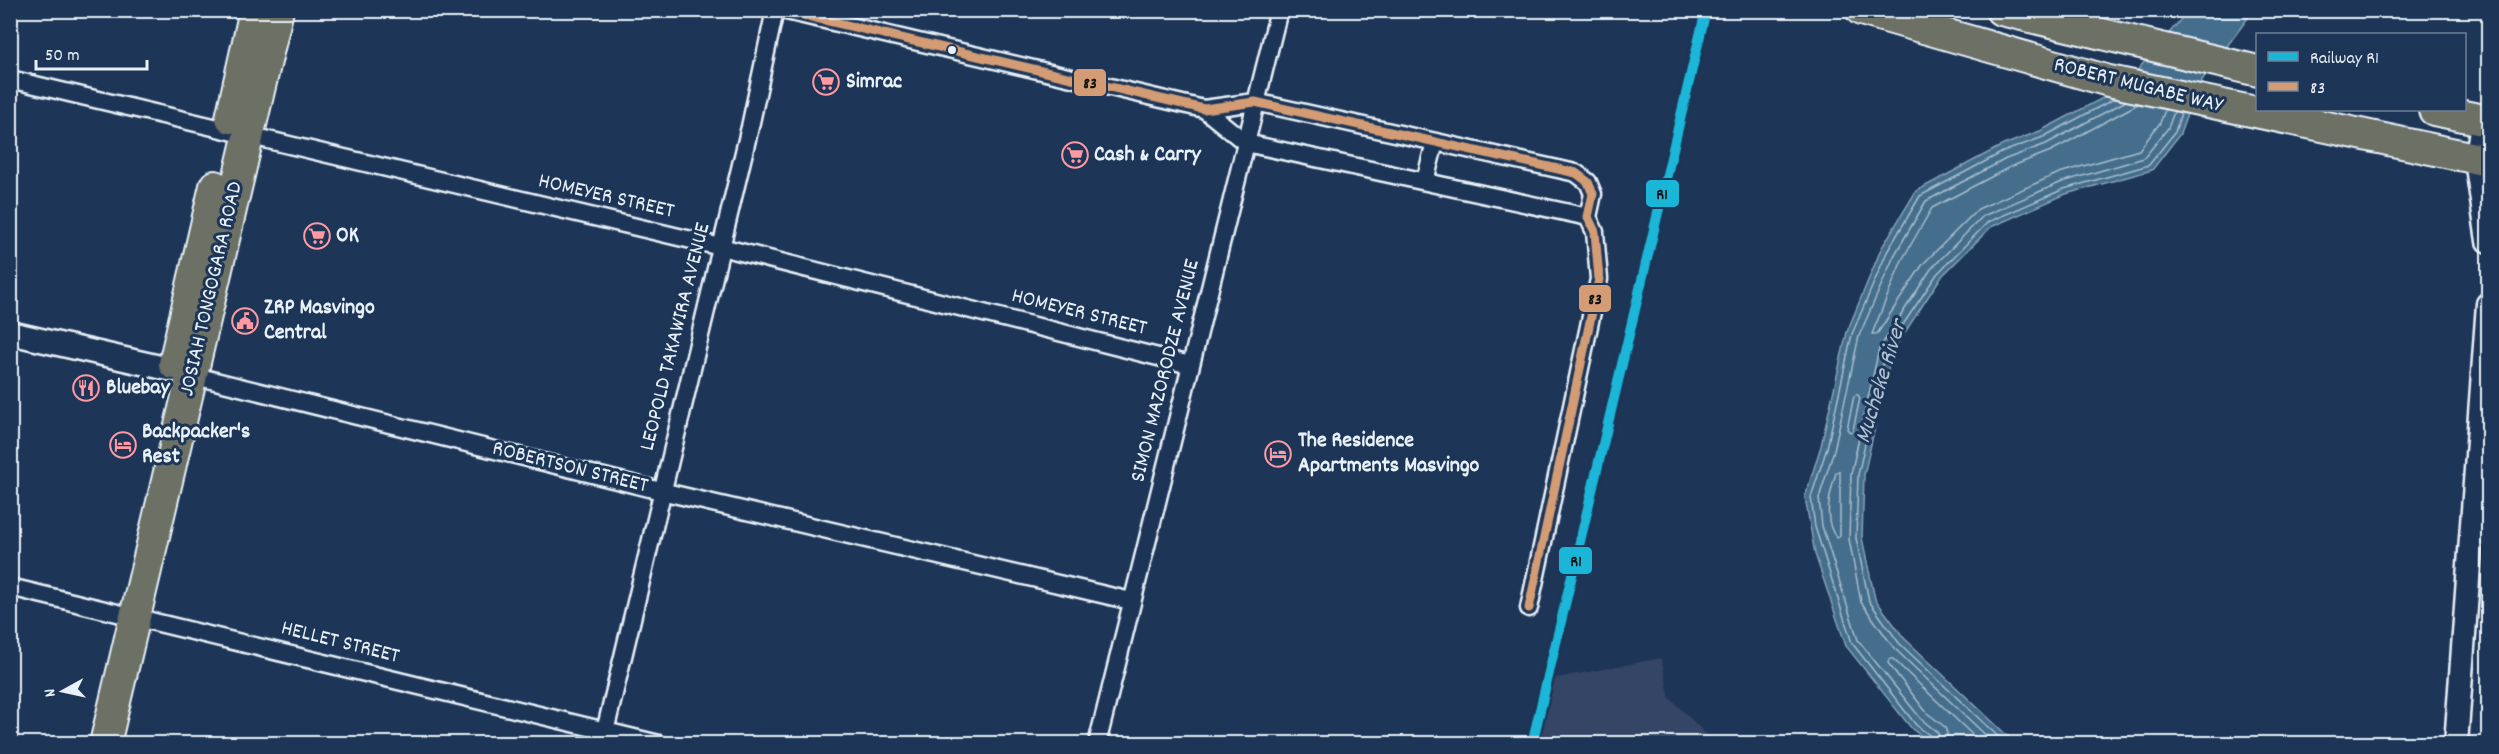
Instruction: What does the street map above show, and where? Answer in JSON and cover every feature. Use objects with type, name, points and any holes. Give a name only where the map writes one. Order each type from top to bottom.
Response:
[{"type":"highway","name":"JOSIAH TONGOGARA ROAD","points":[[238,134],[255,10]]},
{"type":"highway","name":"JOSIAH TONGOGARA ROAD","points":[[105,744],[127,615],[238,134],[278,10]]},
{"type":"highway","name":"ROBERT MUGABE WAY","points":[[1861,10],[2109,81],[2223,107],[2482,160]]},
{"type":"highway","name":"ROBERT MUGABE WAY","points":[[2001,10],[2248,69]]},
{"type":"highway","points":[[2439,111],[2486,121]]},
{"type":"highway","name":"JOSIAH TONGOGARA ROAD","points":[[84,744],[127,615]]},
{"type":"street","name":"LEOPOLD TAKAWIRA AVENUE","points":[[604,737],[775,10]]},
{"type":"street","points":[[782,10],[1204,109],[1255,102],[1576,173],[1588,182],[1593,194],[1588,217],[1595,232],[1599,279],[1529,608]]},
{"type":"street","name":"SIMON MAZORODZE AVENUE","points":[[1097,744],[1279,10]]},
{"type":"street","name":"HOMEYER STREET","points":[[10,79],[721,247],[1191,365]]},
{"type":"street","points":[[1204,109],[1246,143],[1588,217]]},
{"type":"street","points":[[2486,121],[2482,160],[2488,241]]},
{"type":"street","points":[[1425,181],[1435,142]]},
{"type":"street","points":[[2456,744],[2488,304]]},
{"type":"street","name":"ROBERTSON STREET","points":[[10,333],[183,373],[661,491],[1131,601]]},
{"type":"street","name":"HELLET STREET","points":[[10,587],[604,737],[659,744]]},
{"type":"shaded area","points":[[1661,658],[1670,698],[1715,743],[1539,743],[1551,679]]},
{"type":"water","name":"Mucheke River","points":[[2188,11],[2253,11],[2197,87],[2180,134],[2152,170],[2066,194],[1991,227],[1941,277],[1892,352],[1864,475],[1862,538],[1875,599],[1904,638],[2015,743],[1931,743],[1912,729],[1846,646],[1815,554],[1805,497],[1821,446],[1847,332],[1881,249],[1916,191],[2001,146],[2040,131],[2122,88]]},
{"type":"rail line","name":"R1","points":[[1532,744],[1706,10]]},
{"type":"transit line","name":"83","points":[[782,10],[1204,109],[1255,102],[1576,173],[1588,182],[1593,194],[1588,217],[1595,232],[1599,279],[1529,608]]},
{"type":"place","name":"Simrac","points":[[826,82]]},
{"type":"place","name":"Cash & Carry","points":[[1075,155]]},
{"type":"place","name":"OK","points":[[317,236]]},
{"type":"place","name":"ZRP Masvingo Central","points":[[245,321]]},
{"type":"place","name":"Bluebay","points":[[86,388]]},
{"type":"place","name":"Backpacker's Rest","points":[[123,445]]},
{"type":"place","name":"The Residence Apartments Masvingo","points":[[1278,454]]}]
